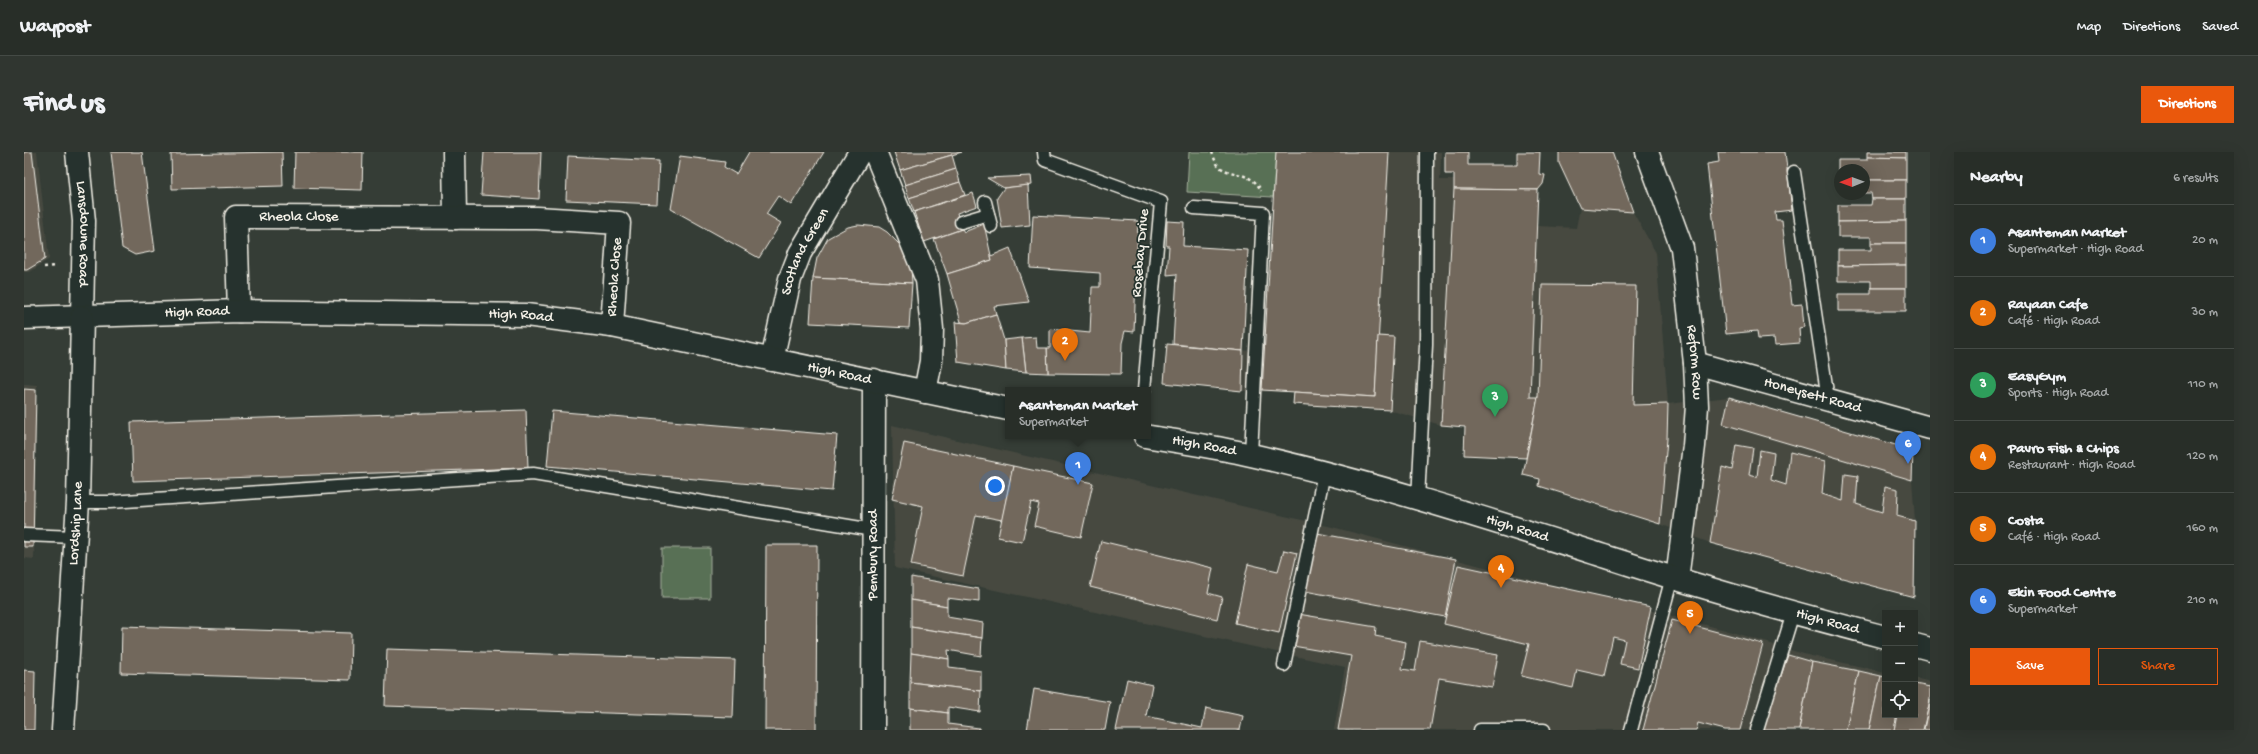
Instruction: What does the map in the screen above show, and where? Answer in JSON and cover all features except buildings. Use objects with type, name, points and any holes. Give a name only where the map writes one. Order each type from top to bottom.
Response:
[{"type":"street","name":"Lansdowne Road","points":[[77,152],[84,221],[82,316]]},
{"type":"street","points":[[454,152],[455,218]]},
{"type":"street","name":"Scotland Green","points":[[772,360],[790,279],[800,254],[860,152]]},
{"type":"street","points":[[875,152],[916,237],[927,280],[932,329],[930,361],[925,392]]},
{"type":"street","name":"Reform Row","points":[[1646,152],[1682,248],[1695,362],[1697,406],[1694,446],[1675,578]]},
{"type":"street","name":"Rheola Close","points":[[239,311],[236,217],[536,218],[619,223],[612,326]]},
{"type":"street","name":"High Road","points":[[24,318],[239,311],[526,315],[612,326],[1005,408]]},
{"type":"street","name":"Lordship Lane","points":[[63,730],[78,502],[82,316]]},
{"type":"street","name":"Honeysett Road","points":[[1695,362],[1930,428]]},
{"type":"street","name":"Pembury Road","points":[[873,730],[874,380]]},
{"type":"street","name":"High Road","points":[[1151,437],[1251,454],[1324,473],[1521,528],[1675,578],[1793,613],[1882,636]]},
{"type":"street","points":[[1918,646],[1930,649]]},
{"type":"lane","name":"Rosebay Drive","points":[[1044,152],[1045,160],[1161,202],[1144,387]]},
{"type":"lane","points":[[1418,499],[1426,345],[1427,152]]},
{"type":"lane","points":[[1794,172],[1828,399]]},
{"type":"lane","points":[[961,222],[989,220],[985,202]]},
{"type":"lane","points":[[1194,208],[1263,213],[1251,454]]},
{"type":"lane","points":[[1284,665],[1324,473]]},
{"type":"lane","points":[[78,502],[110,502],[533,474],[874,530]]},
{"type":"lane","points":[[24,535],[76,537]]},
{"type":"lane","points":[[1631,730],[1675,578]]},
{"type":"lane","points":[[1757,730],[1793,613]]},
{"type":"lane","points":[[1480,730],[1544,730]]},
{"type":"path","points":[[1212,152],[1216,163],[1222,169],[1246,176],[1259,186],[1264,197],[1263,213]]},
{"type":"path","points":[[44,267],[56,266]]},
{"type":"shaded area","points":[[24,152],[37,152],[49,259],[30,272],[24,272]]},
{"type":"shaded area","points":[[1276,152],[1441,152],[1440,180],[1454,180],[1537,226],[1576,228],[1580,208],[1633,212],[1656,253],[1668,404],[1729,397],[1913,450],[1912,480],[1915,521],[1914,597],[1710,543],[1660,524],[1539,486],[1540,479],[1523,475],[1526,458],[1464,455],[1465,427],[1441,425],[1389,410],[1293,405],[1294,392],[1242,391],[1164,383],[1167,344],[1264,352]]},
{"type":"shaded area","points":[[24,384],[37,385],[34,559],[24,558]]},
{"type":"shaded area","points":[[892,425],[1332,527],[1725,630],[1807,655],[1882,671],[1882,718],[1918,718],[1918,679],[1930,682],[1930,730],[1334,730],[1345,667],[895,568]]},
{"type":"green space","points":[[1189,152],[1276,152],[1273,197],[1187,192]]},
{"type":"green space","points":[[662,548],[710,548],[710,598],[662,598]]},
{"type":"place","name":"Rayaan Cafe","points":[[1065,361]]},
{"type":"place","name":"EasyGym","points":[[1495,417]]},
{"type":"place","name":"Ekin Food Centre","points":[[1908,464]]},
{"type":"place","name":"Asanteman Market","points":[[1078,485]]},
{"type":"place","name":"Pavro Fish & Chips","points":[[1501,588]]},
{"type":"place","name":"Costa","points":[[1690,634]]}]
